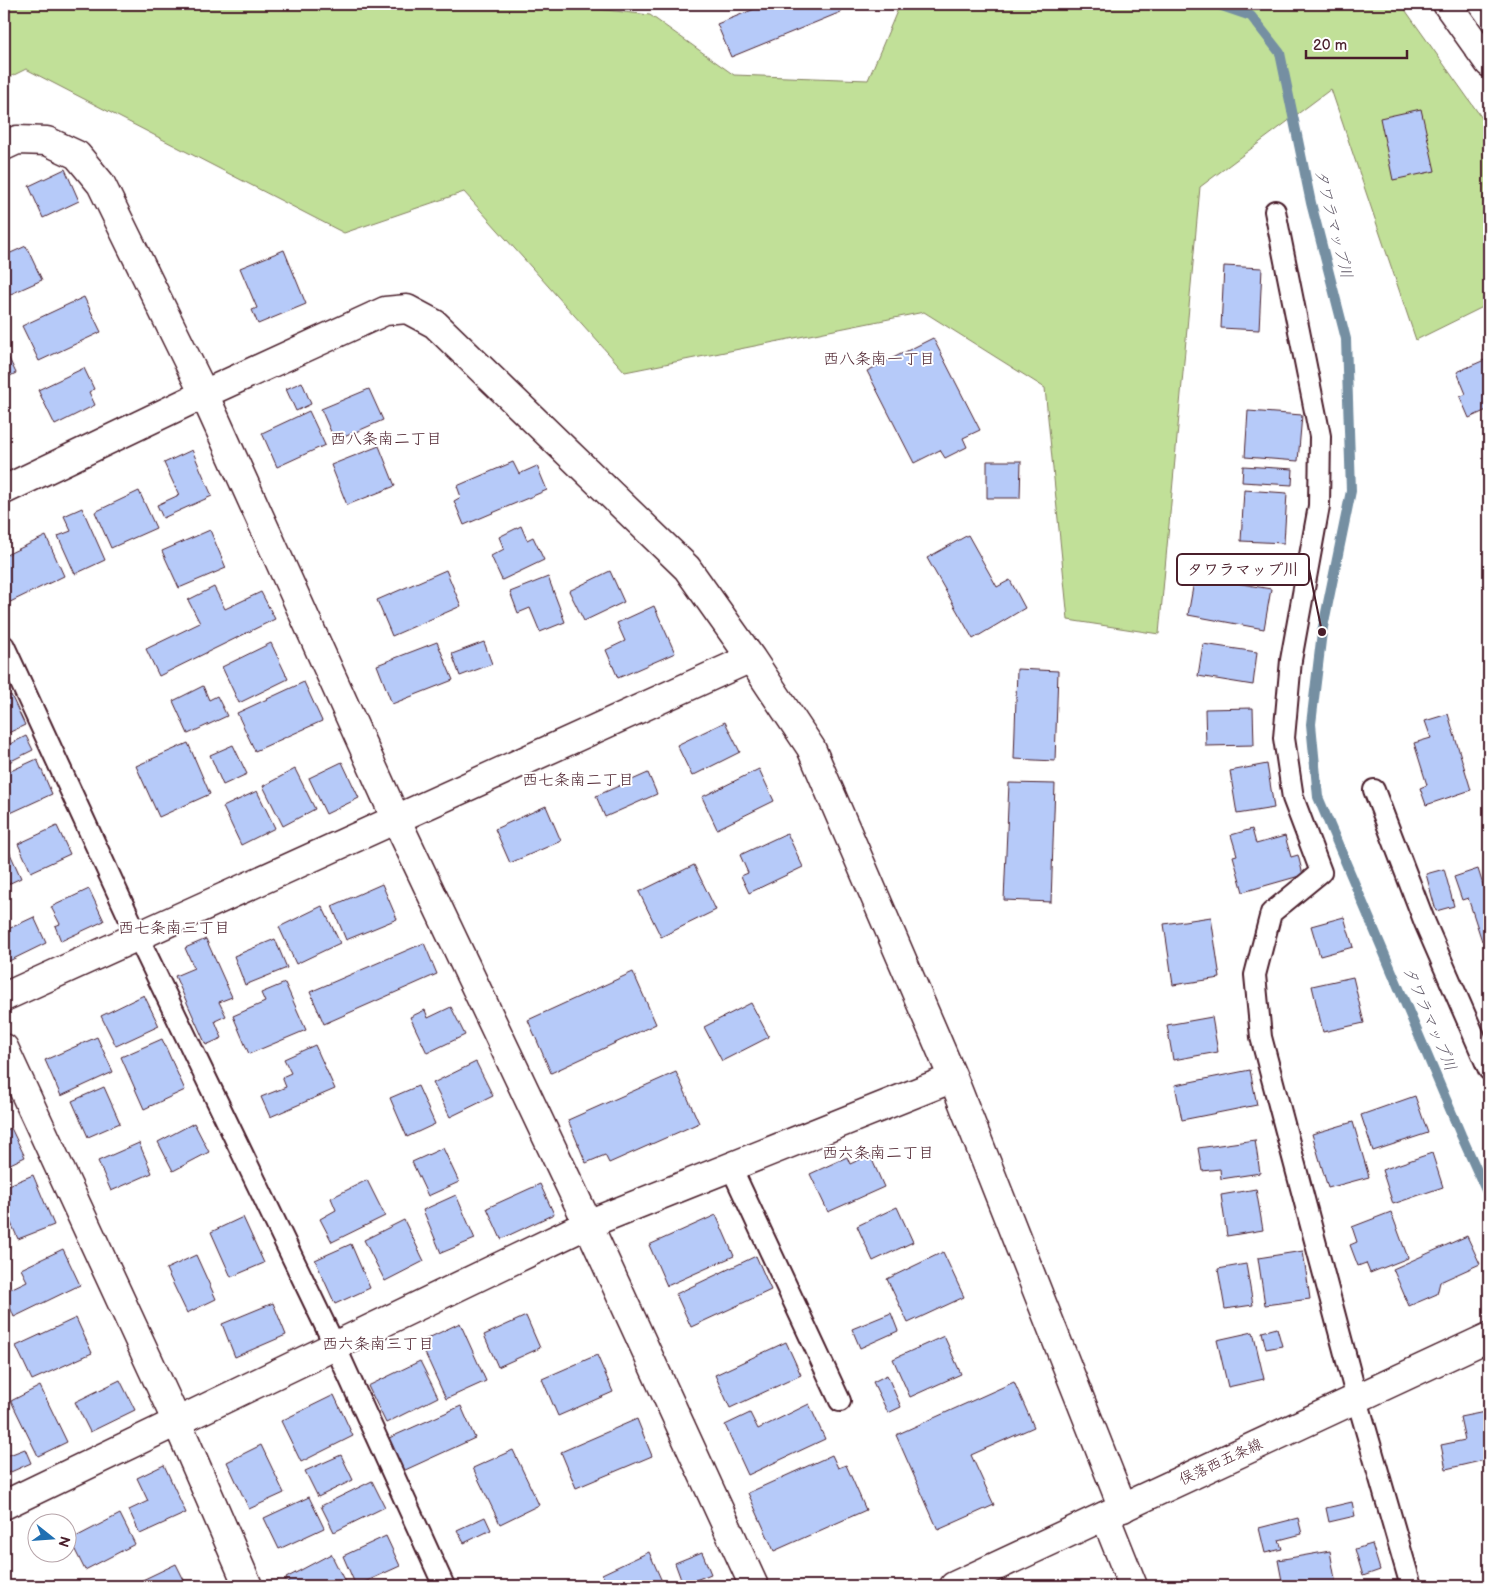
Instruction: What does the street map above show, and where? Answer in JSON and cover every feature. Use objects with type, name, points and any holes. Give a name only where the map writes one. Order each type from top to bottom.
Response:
[{"type":"street","points":[[1447,4],[1489,63]]},
{"type":"street","points":[[4,146],[18,140],[46,141],[76,155],[101,184],[204,394],[396,819],[588,1224],[754,1586]]},
{"type":"street","points":[[4,490],[204,394],[385,312],[407,309],[435,324],[687,568],[751,658],[811,748],[953,1078],[1114,1512],[1132,1586]]},
{"type":"street","points":[[4,997],[751,658]]},
{"type":"street","points":[[4,1048],[177,1422],[248,1586]]},
{"type":"street","points":[[4,1505],[588,1224],[953,1078]]},
{"type":"street","name":"俣落西五条線","points":[[954,1586],[1489,1337]]},
{"type":"lane","points":[[1274,212],[1320,436],[1319,506],[1291,660],[1284,738],[1293,798],[1320,872],[1271,913],[1255,975],[1260,1037],[1357,1399],[1411,1586]]},
{"type":"lane","points":[[4,646],[138,936],[335,1346],[444,1586]]},
{"type":"lane","points":[[1374,790],[1426,923],[1489,1070]]},
{"type":"lane","points":[[731,1167],[840,1401]]},
{"type":"green space","points":[[4,4],[553,4],[650,15],[734,75],[868,80],[900,4],[1401,4],[1489,128],[1489,304],[1416,340],[1331,89],[1200,187],[1159,634],[1068,620],[1045,388],[924,312],[625,372],[464,192],[344,233],[26,69],[4,80]]},
{"type":"building","points":[[767,4],[837,4],[841,12],[731,57],[717,24]]},
{"type":"building","points":[[1421,109],[1435,171],[1393,180],[1380,118]]},
{"type":"building","points":[[65,169],[79,201],[43,218],[29,186]]},
{"type":"building","points":[[26,246],[42,280],[4,297],[4,256]]},
{"type":"building","points":[[284,250],[306,304],[258,324],[252,310],[257,308],[240,268]]},
{"type":"building","points":[[1224,266],[1262,268],[1259,330],[1221,328]]},
{"type":"building","points":[[84,297],[101,332],[39,361],[22,326]]},
{"type":"building","points":[[933,338],[980,430],[963,438],[967,447],[945,458],[940,450],[914,463],[867,371]]},
{"type":"building","points":[[4,348],[16,373],[4,379]]},
{"type":"building","points":[[1489,358],[1489,409],[1469,418],[1460,397],[1466,394],[1457,372]]},
{"type":"building","points":[[84,368],[94,389],[89,392],[95,405],[55,425],[38,390]]},
{"type":"building","points":[[302,382],[311,404],[296,411],[286,389]]},
{"type":"building","points":[[369,389],[383,420],[335,441],[321,409]]},
{"type":"building","points":[[309,411],[325,445],[277,467],[262,433]]},
{"type":"building","points":[[1248,411],[1302,415],[1298,461],[1245,457]]},
{"type":"building","points":[[379,446],[395,486],[347,505],[331,465]]},
{"type":"building","points":[[192,450],[212,496],[163,518],[157,505],[179,495],[164,463]]},
{"type":"building","points":[[987,461],[1021,461],[1020,498],[987,498]]},
{"type":"building","points":[[513,462],[519,474],[537,466],[547,490],[464,525],[454,501],[461,497],[457,486]]},
{"type":"building","points":[[1243,466],[1293,469],[1292,485],[1242,482]]},
{"type":"building","points":[[1244,490],[1287,493],[1284,543],[1241,541]]},
{"type":"building","points":[[139,491],[156,528],[111,548],[95,512]]},
{"type":"building","points":[[82,508],[105,560],[75,574],[58,536],[71,531],[64,516]]},
{"type":"building","points":[[521,526],[527,540],[533,537],[544,560],[502,580],[491,556],[504,549],[499,537]]},
{"type":"building","points":[[210,530],[226,568],[179,588],[162,551]]},
{"type":"building","points":[[968,535],[997,587],[1010,580],[1025,608],[973,639],[927,558]]},
{"type":"building","points":[[46,536],[64,576],[4,605],[4,556]]},
{"type":"building","points":[[446,570],[461,606],[392,636],[377,600]]},
{"type":"building","points":[[610,571],[624,602],[584,621],[569,591]]},
{"type":"building","points":[[1195,576],[1271,589],[1264,629],[1188,615]]},
{"type":"building","points":[[548,577],[565,622],[540,632],[530,608],[518,613],[510,592]]},
{"type":"building","points":[[214,587],[225,609],[261,592],[275,619],[159,676],[146,649],[200,623],[188,600]]},
{"type":"building","points":[[654,606],[675,653],[618,678],[606,650],[625,641],[617,623]]},
{"type":"building","points":[[437,642],[453,680],[392,704],[377,665]]},
{"type":"building","points":[[484,642],[492,664],[460,676],[452,654]]},
{"type":"building","points":[[271,643],[288,679],[239,703],[222,667]]},
{"type":"building","points":[[1203,644],[1257,652],[1253,685],[1198,676]]},
{"type":"building","points":[[1017,669],[1058,671],[1055,761],[1014,759]]},
{"type":"building","points":[[304,682],[322,721],[255,751],[237,713]]},
{"type":"building","points":[[203,686],[209,700],[217,696],[227,716],[188,734],[173,701]]},
{"type":"building","points":[[11,695],[25,725],[4,735],[4,698]]},
{"type":"building","points":[[1253,708],[1254,745],[1206,746],[1205,709]]},
{"type":"building","points":[[1448,714],[1471,790],[1426,805],[1420,788],[1427,785],[1414,743],[1431,738],[1425,721]]},
{"type":"building","points":[[725,722],[740,752],[692,776],[677,745]]},
{"type":"building","points":[[26,736],[33,750],[5,764],[4,747]]},
{"type":"building","points":[[188,743],[210,794],[159,817],[136,766]]},
{"type":"building","points":[[233,745],[247,774],[223,785],[210,755]]},
{"type":"building","points":[[37,759],[52,794],[4,816],[4,774]]},
{"type":"building","points":[[342,762],[359,798],[326,814],[309,778]]},
{"type":"building","points":[[1267,764],[1274,808],[1237,814],[1230,771]]},
{"type":"building","points":[[295,769],[315,809],[283,826],[263,786]]},
{"type":"building","points":[[759,769],[774,801],[717,829],[702,797]]},
{"type":"building","points":[[648,773],[657,794],[605,817],[596,796]]},
{"type":"building","points":[[1009,783],[1055,784],[1051,902],[1004,900]]},
{"type":"building","points":[[257,791],[275,828],[241,845],[223,807]]},
{"type":"building","points":[[546,806],[561,841],[510,863],[495,829]]},
{"type":"building","points":[[57,826],[70,854],[31,872],[18,844]]},
{"type":"building","points":[[1252,829],[1256,844],[1285,836],[1291,857],[1298,855],[1303,875],[1243,892],[1233,856],[1237,855],[1231,835]]},
{"type":"building","points":[[787,833],[803,867],[749,893],[741,876],[748,873],[740,855]]},
{"type":"building","points":[[4,840],[21,878],[4,886]]},
{"type":"building","points":[[694,865],[716,910],[661,937],[639,892]]},
{"type":"building","points":[[1444,869],[1454,906],[1436,911],[1426,874]]},
{"type":"building","points":[[1478,869],[1484,888],[1489,887],[1489,938],[1482,941],[1468,898],[1462,900],[1454,877]]},
{"type":"building","points":[[382,884],[397,919],[346,940],[332,906]]},
{"type":"building","points":[[89,889],[104,921],[61,941],[55,926],[60,924],[51,907]]},
{"type":"building","points":[[322,906],[340,943],[296,964],[279,927]]},
{"type":"building","points":[[34,917],[46,943],[5,963],[4,931]]},
{"type":"building","points":[[1211,917],[1220,978],[1173,985],[1164,924]]},
{"type":"building","points":[[1344,917],[1353,947],[1320,956],[1311,926]]},
{"type":"building","points":[[206,939],[232,997],[219,1002],[226,1016],[215,1021],[222,1038],[206,1045],[175,976],[194,968],[185,948]]},
{"type":"building","points":[[275,939],[287,968],[245,985],[234,956]]},
{"type":"building","points":[[424,943],[437,974],[324,1024],[310,992]]},
{"type":"building","points":[[633,972],[656,1024],[551,1073],[528,1020]]},
{"type":"building","points":[[1353,977],[1364,1023],[1323,1032],[1312,986]]},
{"type":"building","points":[[285,983],[306,1030],[249,1054],[233,1016],[265,1002],[261,993]]},
{"type":"building","points":[[144,995],[159,1026],[116,1046],[101,1016]]},
{"type":"building","points":[[751,1003],[769,1037],[722,1061],[704,1027]]},
{"type":"building","points":[[451,1007],[465,1035],[427,1053],[410,1017],[425,1010],[428,1018]]},
{"type":"building","points":[[1212,1017],[1218,1052],[1173,1060],[1167,1025]]},
{"type":"building","points":[[97,1037],[113,1072],[61,1096],[45,1060]]},
{"type":"building","points":[[162,1039],[185,1090],[144,1109],[121,1057]]},
{"type":"building","points":[[315,1045],[335,1089],[270,1117],[261,1097],[286,1087],[282,1077],[291,1073],[284,1059]]},
{"type":"building","points":[[476,1062],[493,1096],[450,1117],[433,1083]]},
{"type":"building","points":[[1250,1070],[1257,1105],[1182,1120],[1175,1085]]},
{"type":"building","points":[[676,1072],[699,1123],[609,1163],[605,1155],[586,1163],[568,1120]]},
{"type":"building","points":[[418,1086],[435,1124],[407,1137],[390,1098]]},
{"type":"building","points":[[104,1087],[120,1123],[88,1137],[72,1101]]},
{"type":"building","points":[[1415,1096],[1428,1133],[1373,1151],[1361,1115]]},
{"type":"building","points":[[1353,1122],[1369,1177],[1328,1188],[1312,1134]]},
{"type":"building","points":[[194,1123],[209,1152],[173,1171],[158,1142]]},
{"type":"building","points":[[11,1128],[25,1157],[4,1167],[4,1131]]},
{"type":"building","points":[[1255,1140],[1260,1173],[1221,1179],[1220,1169],[1202,1171],[1198,1148]]},
{"type":"building","points":[[139,1143],[152,1173],[111,1191],[98,1161]]},
{"type":"building","points":[[443,1148],[459,1182],[428,1196],[412,1162]]},
{"type":"building","points":[[1432,1153],[1443,1187],[1393,1204],[1382,1170]]},
{"type":"building","points":[[870,1155],[884,1187],[828,1212],[810,1174],[847,1157],[850,1164]]},
{"type":"building","points":[[33,1175],[54,1225],[18,1239],[11,1223],[4,1226],[4,1187]]},
{"type":"building","points":[[367,1180],[385,1216],[332,1242],[320,1219],[336,1210],[331,1198]]},
{"type":"building","points":[[540,1184],[554,1214],[501,1239],[487,1208]]},
{"type":"building","points":[[1256,1189],[1263,1230],[1227,1236],[1221,1195]]},
{"type":"building","points":[[456,1195],[475,1239],[441,1253],[423,1210]]},
{"type":"building","points":[[897,1207],[913,1242],[873,1261],[857,1226]]},
{"type":"building","points":[[1391,1212],[1408,1258],[1370,1273],[1366,1263],[1358,1266],[1350,1245],[1357,1242],[1352,1227]]},
{"type":"building","points":[[716,1215],[734,1256],[667,1286],[649,1245]]},
{"type":"building","points":[[243,1217],[264,1263],[231,1277],[211,1232]]},
{"type":"building","points":[[404,1220],[424,1261],[385,1281],[364,1240]]},
{"type":"building","points":[[1467,1236],[1480,1264],[1440,1282],[1437,1294],[1409,1306],[1393,1269]]},
{"type":"building","points":[[351,1244],[370,1288],[335,1304],[315,1260]]},
{"type":"building","points":[[63,1249],[80,1285],[14,1317],[4,1292],[27,1281],[21,1269]]},
{"type":"building","points":[[1303,1251],[1310,1299],[1265,1305],[1258,1258]]},
{"type":"building","points":[[943,1252],[964,1297],[908,1323],[887,1279]]},
{"type":"building","points":[[196,1255],[216,1299],[187,1313],[166,1269]]},
{"type":"building","points":[[756,1256],[771,1290],[691,1327],[676,1294]]},
{"type":"building","points":[[1246,1264],[1253,1305],[1225,1309],[1218,1269]]},
{"type":"building","points":[[273,1303],[286,1335],[235,1357],[222,1324]]},
{"type":"building","points":[[891,1313],[898,1331],[860,1348],[852,1329]]},
{"type":"building","points":[[526,1316],[540,1348],[498,1367],[484,1335]]},
{"type":"building","points":[[76,1318],[92,1353],[32,1380],[16,1346]]},
{"type":"building","points":[[460,1323],[486,1381],[446,1399],[420,1342]]},
{"type":"building","points":[[1277,1328],[1282,1346],[1266,1349],[1262,1332]]},
{"type":"building","points":[[1253,1332],[1264,1379],[1228,1387],[1217,1340]]},
{"type":"building","points":[[944,1336],[961,1374],[910,1397],[893,1359]]},
{"type":"building","points":[[786,1342],[801,1375],[730,1408],[715,1375]]},
{"type":"building","points":[[597,1355],[613,1392],[558,1416],[542,1379]]},
{"type":"building","points":[[420,1361],[438,1397],[386,1423],[368,1386]]},
{"type":"building","points":[[887,1375],[901,1407],[888,1413],[873,1382]]},
{"type":"building","points":[[120,1380],[135,1410],[90,1432],[75,1402]]},
{"type":"building","points":[[1014,1382],[1034,1427],[971,1455],[994,1505],[938,1530],[896,1435]]},
{"type":"building","points":[[40,1386],[67,1442],[38,1456],[11,1401]]},
{"type":"building","points":[[334,1395],[353,1436],[301,1462],[281,1421]]},
{"type":"building","points":[[809,1404],[825,1439],[748,1475],[725,1425],[750,1413],[758,1429]]},
{"type":"building","points":[[461,1406],[475,1438],[403,1471],[389,1438]]},
{"type":"building","points":[[1485,1412],[1489,1430],[1489,1459],[1446,1469],[1441,1445],[1465,1440],[1460,1417]]},
{"type":"building","points":[[637,1419],[652,1456],[576,1488],[561,1452]]},
{"type":"building","points":[[261,1445],[284,1493],[249,1509],[227,1462]]},
{"type":"building","points":[[25,1449],[31,1463],[4,1475],[4,1457]]},
{"type":"building","points":[[513,1450],[539,1505],[500,1524],[473,1468]]},
{"type":"building","points":[[341,1455],[353,1480],[318,1497],[305,1471]]},
{"type":"building","points":[[832,1455],[838,1468],[846,1465],[866,1510],[774,1551],[748,1493]]},
{"type":"building","points":[[164,1465],[186,1513],[140,1534],[129,1510],[148,1501],[137,1478]]},
{"type":"building","points":[[372,1481],[385,1507],[334,1532],[321,1506]]},
{"type":"building","points":[[309,1497],[324,1528],[279,1549],[264,1518]]},
{"type":"building","points":[[1352,1502],[1355,1516],[1329,1522],[1326,1508]]},
{"type":"building","points":[[120,1514],[135,1544],[85,1570],[78,1556],[78,1536]]},
{"type":"building","points":[[485,1517],[491,1530],[464,1543],[457,1530]]},
{"type":"building","points":[[1298,1518],[1302,1534],[1279,1540],[1282,1549],[1265,1553],[1259,1528]]},
{"type":"building","points":[[386,1536],[400,1566],[356,1586],[343,1556]]},
{"type":"building","points":[[1372,1544],[1380,1570],[1363,1576],[1355,1549]]},
{"type":"building","points":[[1330,1551],[1336,1585],[1283,1586],[1278,1560]]},
{"type":"building","points":[[649,1552],[664,1586],[607,1586],[602,1574]]},
{"type":"building","points":[[702,1552],[711,1574],[683,1585],[675,1563]]},
{"type":"building","points":[[331,1554],[347,1586],[290,1586],[286,1578]]},
{"type":"building","points":[[176,1564],[187,1586],[130,1586]]},
{"type":"waterway","name":"タワラマップ川","points":[[1216,4],[1251,16],[1280,53],[1311,203],[1346,339],[1351,491],[1322,632],[1311,724],[1318,797],[1489,1197]]},
{"type":"place","name":"タワラマップ川","points":[[1322,632]]},
{"type":"district","name":"西八条南一丁目","points":[[879,359]]},
{"type":"district","name":"西八条南二丁目","points":[[386,439]]},
{"type":"district","name":"西七条南二丁目","points":[[578,780]]},
{"type":"district","name":"西七条南三丁目","points":[[174,928]]},
{"type":"district","name":"西六条南二丁目","points":[[878,1153]]},
{"type":"district","name":"西六条南三丁目","points":[[378,1344]]}]
